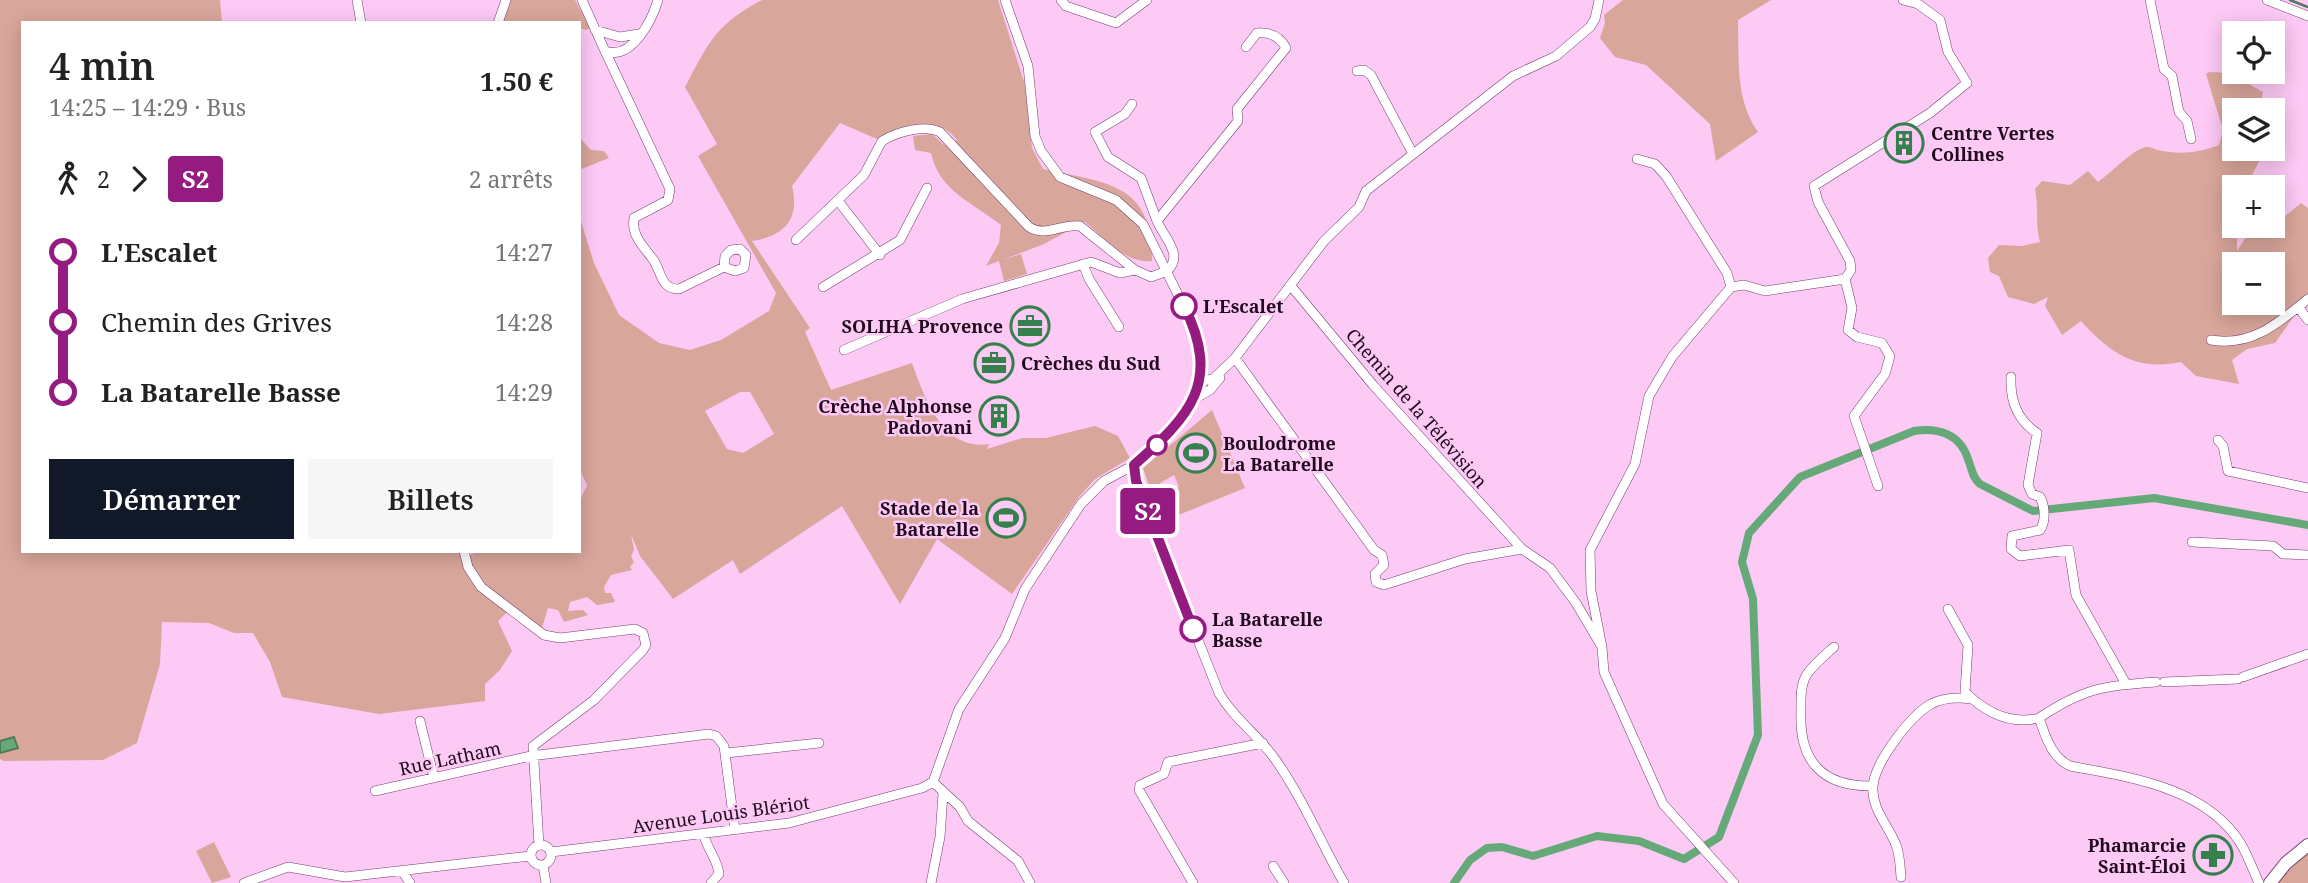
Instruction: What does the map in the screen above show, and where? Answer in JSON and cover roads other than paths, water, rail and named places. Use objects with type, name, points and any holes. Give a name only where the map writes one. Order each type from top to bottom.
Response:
[{"type":"street","points":[[499,21],[506,0]]},
{"type":"street","points":[[582,0],[670,189],[668,200],[634,218],[633,225],[642,249],[652,258],[665,286],[672,289],[678,289],[724,267]]},
{"type":"street","points":[[624,50],[652,20],[658,0]]},
{"type":"street","points":[[1005,0],[1028,66],[1035,136],[1049,166],[1060,177],[1116,201],[1130,210],[1143,224],[1197,335],[1200,367],[1194,399],[1179,424],[1134,465],[1104,481],[1081,504],[1025,589],[1004,638],[959,709],[933,782],[960,807],[968,821],[1018,860],[1030,883]]},
{"type":"street","points":[[1061,0],[1066,6],[1116,23],[1147,0]]},
{"type":"street","points":[[1194,399],[1210,390],[1324,241],[1359,206],[1366,191],[1412,152],[1420,152],[1513,76],[1556,56],[1590,27],[1595,19],[1599,0]]},
{"type":"street","points":[[1878,486],[1854,416],[1885,374],[1890,356],[1882,343],[1857,337],[1849,330],[1852,308],[1845,279],[1851,270],[1850,261],[1818,202],[1814,186],[1930,113],[1967,83],[1948,52],[1940,20],[1918,4],[1903,0]]},
{"type":"street","points":[[2150,0],[2164,69],[2172,76],[2179,112],[2187,121],[2191,139]]},
{"type":"street","points":[[2267,0],[2308,16]]},
{"type":"street","points":[[360,1],[360,21]]},
{"type":"street","points":[[596,30],[620,37],[640,34]]},
{"type":"street","points":[[1157,221],[1238,121],[1237,109],[1286,48],[1273,34],[1263,33],[1257,33],[1246,47]]},
{"type":"street","points":[[604,48],[609,35]]},
{"type":"street","points":[[618,77],[624,50],[620,37]]},
{"type":"street","points":[[604,48],[624,50]]},
{"type":"street","points":[[1357,71],[1364,70],[1370,75],[1412,152]]},
{"type":"street","points":[[796,240],[864,176],[882,141],[909,131],[933,129],[940,132],[1029,228],[1046,233],[1069,224],[1080,226],[1135,270],[1151,277],[1167,271],[1173,264],[1175,252],[1157,221],[1141,178],[1108,157],[1095,132],[1125,114],[1132,104]]},
{"type":"street","points":[[1637,159],[1655,164],[1666,176],[1727,273],[1731,287]]},
{"type":"street","points":[[823,286],[900,240],[927,188]]},
{"type":"street","points":[[839,202],[880,254]]},
{"type":"street","points":[[844,350],[962,299],[1083,264],[1095,261],[1120,273],[1135,270]]},
{"type":"street","points":[[1083,264],[1088,279],[1119,327]]},
{"type":"street","points":[[1734,883],[1663,804],[1604,672],[1591,591],[1590,550],[1635,464],[1649,397],[1672,357],[1731,287],[1744,285],[1765,291],[1845,279]]},
{"type":"street","name":"Chemin de la Télévision","points":[[1291,286],[1373,385],[1522,550],[1550,568],[1567,588],[1602,647]]},
{"type":"street","points":[[2211,340],[2229,343],[2252,338],[2273,328],[2308,299]]},
{"type":"street","points":[[2298,307],[2308,320]]},
{"type":"street","points":[[1197,382],[1208,382],[1232,362]]},
{"type":"street","points":[[1232,362],[1384,561],[1375,578],[1376,582],[1384,585],[1465,559],[1522,550]]},
{"type":"street","points":[[2011,377],[2012,400],[2018,415],[2037,433],[2028,485],[2032,494],[2040,496],[2044,516],[2040,530],[2012,536],[2011,549],[2020,556],[2069,550],[2076,594],[2126,684]]},
{"type":"street","points":[[2218,440],[2223,446],[2228,471],[2308,488]]},
{"type":"street","points":[[1134,465],[1136,481],[1219,693],[1240,723],[1262,743],[1281,768],[1344,883]]},
{"type":"street","points":[[2192,542],[2273,546],[2283,554],[2308,555]]},
{"type":"street","points":[[464,553],[468,567],[481,587],[544,635],[560,638],[635,629],[643,633],[646,639],[643,650],[594,700],[533,746],[531,756],[539,845]]},
{"type":"street","points":[[1948,609],[1968,645],[1965,692],[1999,717],[2017,721],[2039,719],[2095,687],[2240,678],[2308,654]]},
{"type":"street","points":[[1834,647],[1806,676],[1801,689],[1802,744],[1811,762],[1827,776],[1842,783],[1873,786]]},
{"type":"street","points":[[1901,877],[1895,843],[1881,817],[1873,786],[1887,750],[1926,708],[1956,697],[1972,699]]},
{"type":"street","points":[[2039,719],[2059,761],[2171,791],[2203,805],[2241,843],[2259,883]]},
{"type":"street","points":[[420,721],[434,778]]},
{"type":"street","name":"Rue Latham","points":[[375,790],[531,756],[709,734],[721,741],[726,753]]},
{"type":"street","points":[[735,830],[726,753],[819,743]]},
{"type":"street","points":[[1193,883],[1158,826],[1139,790],[1140,785],[1164,774],[1168,762],[1262,743]]},
{"type":"street","name":"Avenue Louis Blériot","points":[[551,852],[789,823],[922,788],[933,782]]},
{"type":"street","points":[[931,883],[940,838],[943,793]]},
{"type":"street","points":[[704,835],[707,850],[719,874],[711,883]]},
{"type":"street","points":[[244,883],[288,867],[345,877],[528,856],[539,845],[545,845],[551,852],[550,859],[542,865]]},
{"type":"street","points":[[2270,883],[2286,863],[2308,845]]},
{"type":"street","points":[[528,856],[533,862],[542,865]]},
{"type":"street","points":[[542,865],[546,883]]},
{"type":"street","points":[[1273,866],[1284,883]]},
{"type":"street","points":[[402,871],[411,883]]},
{"type":"waterway","points":[[2290,0],[2308,7]]},
{"type":"waterway","points":[[1454,883],[1470,860],[1487,848],[1502,847],[1533,856],[1597,836],[1639,841],[1684,859],[1719,837],[1758,735],[1753,599],[1742,562],[1749,533],[1800,477],[1914,431],[1931,430],[1947,434],[1960,444],[1980,484],[2033,511],[2154,498],[2308,525]]},
{"type":"place","name":"Centre Vertes Collines","points":[[1904,143]]},
{"type":"place","name":"L'Escalet","points":[[1184,306]]},
{"type":"place","name":"SOLIHA Provence","points":[[1030,326]]},
{"type":"place","name":"Crèches du Sud","points":[[994,363]]},
{"type":"place","name":"Crèche Alphonse Padovani","points":[[999,416]]},
{"type":"place","name":"Boulodrome La Batarelle","points":[[1196,453]]},
{"type":"place","name":"Stade de la Batarelle","points":[[1006,518]]},
{"type":"place","name":"La Batarelle Basse","points":[[1193,629]]},
{"type":"place","name":"Phamarcie Saint-Éloi","points":[[2213,855]]}]
